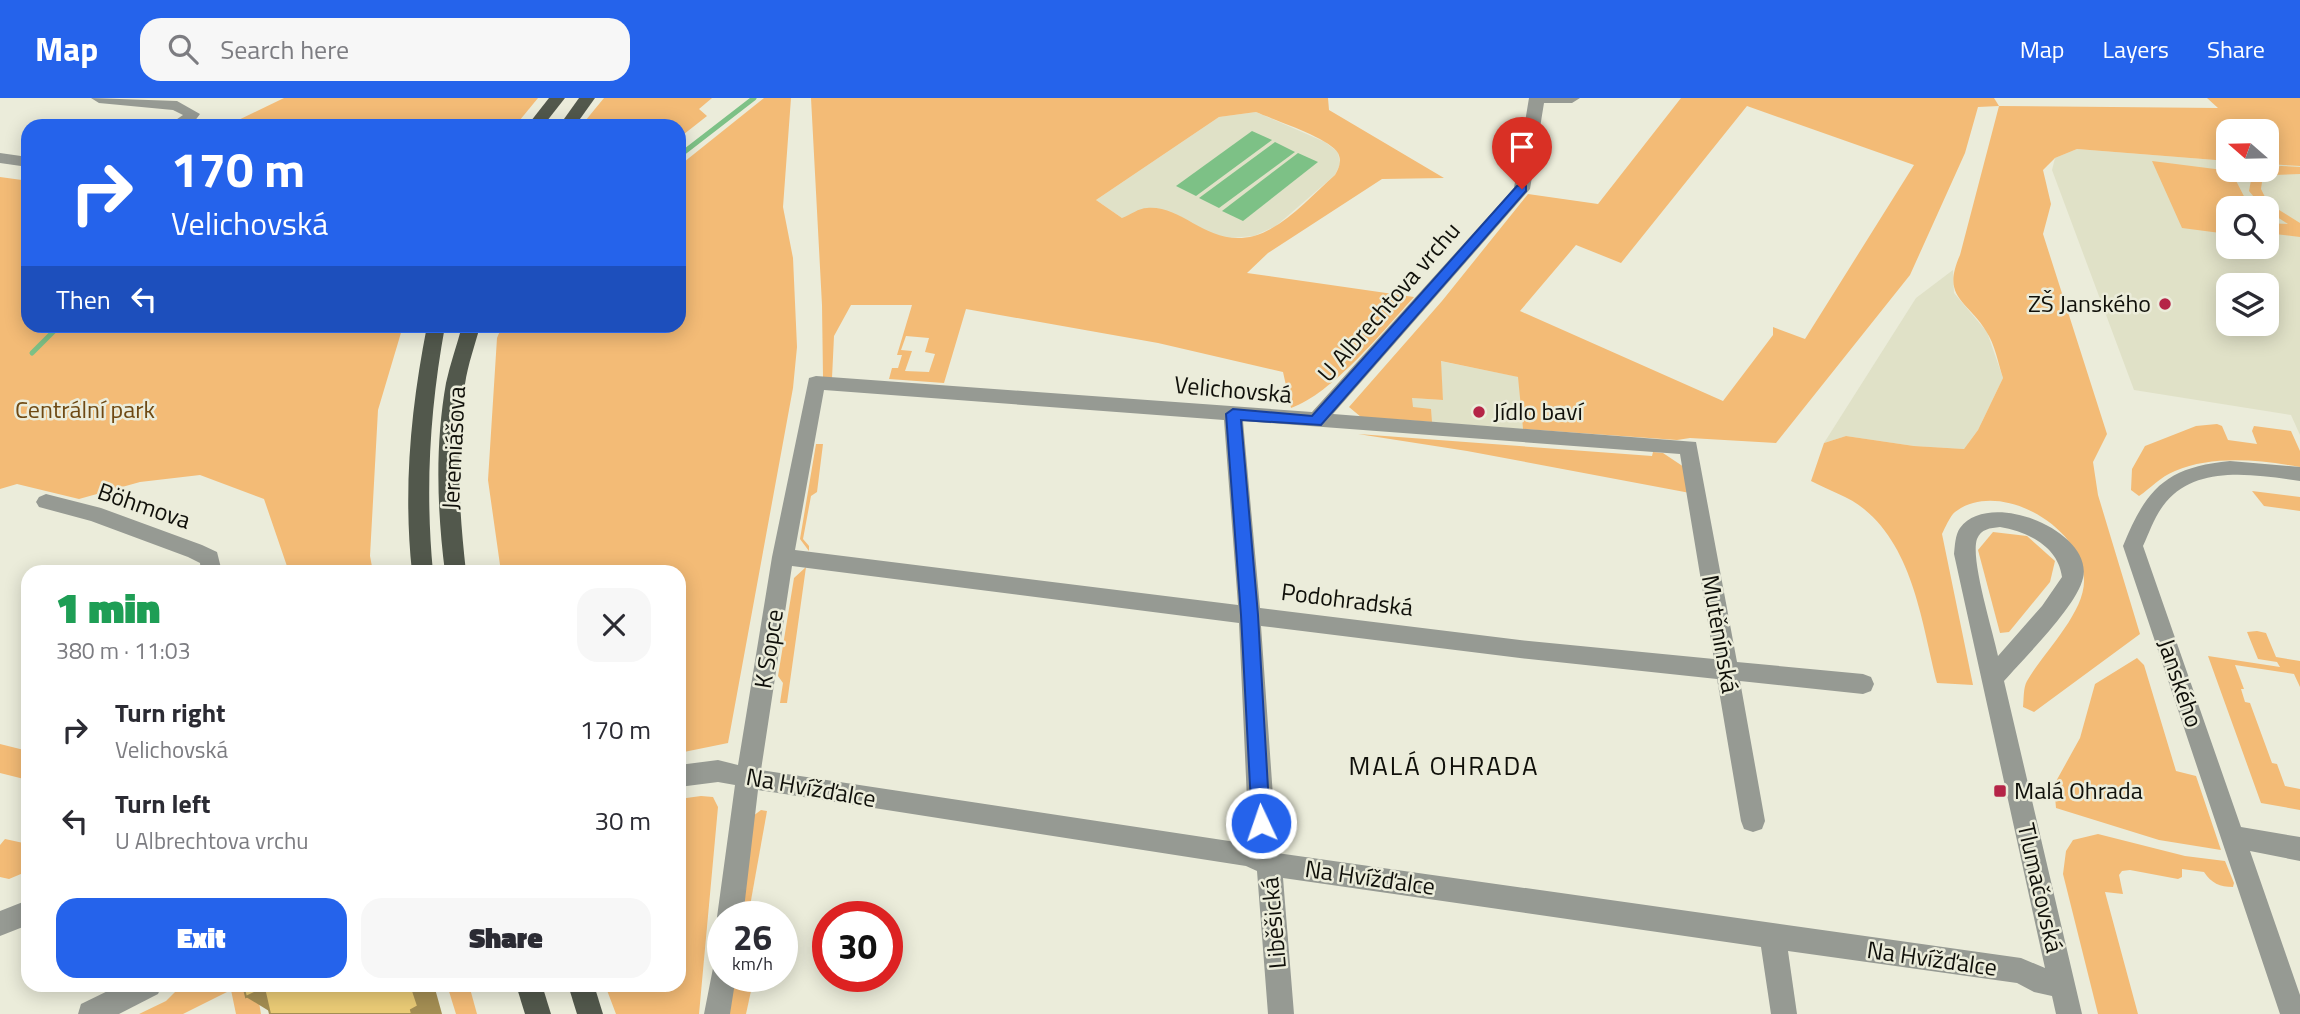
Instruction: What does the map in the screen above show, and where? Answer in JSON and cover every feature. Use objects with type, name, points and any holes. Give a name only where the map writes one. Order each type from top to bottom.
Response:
[{"type":"main road","points":[[540,119],[556,98]]},
{"type":"main road","points":[[571,119],[587,98]]},
{"type":"main road","name":"Jeremiášova","points":[[422,565],[416,476],[424,391],[435,333]]},
{"type":"main road","name":"Jeremiášova","points":[[454,565],[449,522],[451,423],[455,386],[469,333]]},
{"type":"main road","points":[[531,992],[538,1014]]},
{"type":"main road","points":[[583,992],[590,1014]]},
{"type":"street","points":[[99,98],[161,119]]},
{"type":"street","points":[[1537,99],[1572,98]]},
{"type":"street","name":"U Albrechtova vrchu","points":[[1316,421],[1522,189],[1537,99]]},
{"type":"street","points":[[0,158],[21,161]]},
{"type":"street","name":"Velichovská","points":[[816,383],[1689,447]]},
{"type":"street","name":"K Sopce","points":[[732,901],[748,778],[783,557],[816,383]]},
{"type":"street","name":"Liběšická","points":[[1233,414],[1250,615],[1262,849],[1269,864],[1281,1014]]},
{"type":"street","name":"Mutěnínská","points":[[1689,447],[1753,821]]},
{"type":"street","name":"Janského","points":[[2293,1014],[2133,546],[2150,508],[2165,490],[2185,478],[2228,467],[2300,474]]},
{"type":"street","name":"Böhmova","points":[[46,502],[94,514],[195,551],[210,558],[210,565]]},
{"type":"street","name":"Tlumačovská","points":[[1992,679],[2068,587],[2073,568],[2068,554],[2051,538],[2033,528],[1994,519],[1978,521],[1968,529],[1964,541],[1992,679],[2069,1014]]},
{"type":"street","name":"Podohradská","points":[[783,557],[1726,671],[1863,684]]},
{"type":"street","name":"Na Hvížďalce","points":[[686,775],[718,771],[783,785],[1247,855],[1269,864],[2021,971],[2034,979],[2062,985]]},
{"type":"street","points":[[2234,837],[2300,849]]},
{"type":"street","points":[[0,924],[21,915]]},
{"type":"street","points":[[1773,936],[1784,1014]]},
{"type":"street","points":[[91,1014],[135,992]]},
{"type":"street","points":[[717,1014],[720,992]]},
{"type":"shaded area","points":[[1256,112],[1325,142],[1338,152],[1340,164],[1335,175],[1276,226],[1254,236],[1229,238],[1122,218],[1096,200],[1219,117]]},
{"type":"shaded area","points":[[1252,131],[1272,140],[1196,196],[1176,186]]},
{"type":"shaded area","points":[[1275,142],[1295,152],[1219,208],[1199,198]]},
{"type":"shaded area","name":"ZŠ Janského","points":[[2077,149],[2216,160],[2216,182],[2279,182],[2279,165],[2300,166],[2300,435],[2291,415],[2134,390],[2052,170],[2055,158]]},
{"type":"shaded area","points":[[1298,153],[1318,162],[1243,221],[1222,211]]},
{"type":"shaded area","points":[[1953,270],[1954,293],[1987,332],[2003,378],[1978,430],[1964,449],[1914,446],[1846,436],[1824,443],[1916,298]]},
{"type":"shaded area","points":[[1440,361],[1519,377],[1523,429],[1432,422],[1412,407],[1412,398],[1443,400]]},
{"type":"green space","points":[[284,98],[538,98],[521,119],[240,119]]},
{"type":"green space","points":[[604,98],[712,98],[699,109],[707,116],[686,132],[686,119],[587,119]]},
{"type":"green space","points":[[764,98],[791,98],[783,207],[793,258],[797,347],[793,388],[728,743],[686,752],[686,565],[500,565],[488,480],[499,333],[686,333],[686,160]]},
{"type":"green space","points":[[811,98],[1328,98],[1329,110],[1444,178],[1382,179],[1268,253],[1247,273],[1414,297],[1340,375],[1307,401],[1291,408],[1283,372],[1158,343],[966,309],[944,383],[889,379],[892,368],[898,368],[902,355],[897,355],[912,305],[851,305],[834,336],[832,378],[823,377]],"holes":[[[1256,112],[1324,141],[1333,147],[1340,159],[1335,175],[1276,226],[1254,236],[1223,236],[1160,209],[1144,208],[1122,218],[1096,200],[1219,117]],[[906,336],[929,338],[925,352],[935,354],[929,372],[905,371],[912,351],[901,350]]]},
{"type":"green space","points":[[1681,98],[1994,98],[1999,106],[1978,107],[1965,153],[1910,275],[1776,443],[1690,438],[1677,440],[1523,429],[1518,377],[1441,361],[1443,400],[1412,398],[1413,407],[1431,409],[1432,422],[1361,417],[1349,407],[1442,301],[1528,194],[1598,204]],"holes":[[[1747,106],[1914,165],[1805,339],[1773,327],[1773,335],[1723,401],[1520,311],[1576,245],[1621,263]]]},
{"type":"green space","points":[[2207,98],[2300,98],[2300,166],[2279,165],[2279,119],[2216,119],[2216,160],[2077,149],[2055,158],[2043,170],[2051,204],[2043,234],[2107,434],[2093,462],[2098,495],[2140,634],[2034,712],[2023,707],[2026,684],[2062,633],[2078,606],[2082,593],[2084,580],[2080,560],[2070,542],[2036,513],[2015,505],[1994,501],[1973,503],[1951,516],[1942,534],[1973,685],[1937,683],[1914,589],[1894,545],[1881,526],[1864,509],[1846,497],[1811,481],[1824,443],[1846,436],[1914,446],[1964,449],[1978,430],[2003,378],[1989,336],[1955,290],[1955,269],[1999,106],[2218,108]]},
{"type":"green space","points":[[2152,161],[2216,169],[2216,182],[2237,182],[2244,196],[2216,196],[2216,232],[2182,228]]},
{"type":"green space","points":[[2279,166],[2300,167],[2300,174],[2279,175]]},
{"type":"green space","name":"Centrální park","points":[[0,177],[21,180],[21,333],[401,333],[378,410],[372,565],[287,565],[264,499],[200,475],[140,482],[79,499],[17,484],[0,489]]},
{"type":"green space","points":[[2251,182],[2262,182],[2261,189],[2264,196],[2253,196],[2249,191]]},
{"type":"green space","points":[[2279,210],[2300,223],[2300,237],[2279,235],[2279,224],[2288,224],[2279,218]]},
{"type":"green space","points":[[2196,426],[2222,426],[2228,440],[2257,444],[2252,431],[2254,426],[2291,431],[2300,451],[2300,467],[2237,460],[2205,463],[2170,473],[2139,496],[2131,490],[2132,469],[2145,446]]},
{"type":"green space","points":[[1358,434],[1652,456],[1653,452],[1663,453],[1684,467],[1690,493],[1467,451]]},
{"type":"green space","points":[[816,444],[823,444],[817,492],[811,496],[803,539],[809,546],[809,551],[800,539]]},
{"type":"green space","points":[[2252,491],[2300,497],[2300,511],[2264,506]]},
{"type":"green space","points":[[1993,532],[2027,536],[2055,561],[2050,582],[2009,632],[2000,633],[1978,550]]},
{"type":"green space","points":[[806,567],[787,703],[780,703],[783,683],[778,676],[794,578]]},
{"type":"green space","points":[[2247,632],[2266,633],[2276,657],[2300,661],[2300,687],[2294,674],[2235,665],[2244,689],[2241,689],[2245,702],[2250,703],[2272,763],[2277,764],[2285,786],[2300,789],[2300,810],[2261,803],[2208,656],[2280,667],[2277,662],[2258,659]]},
{"type":"green space","points":[[2137,658],[2144,665],[2176,771],[2196,776],[2221,850],[2159,840],[2056,808],[2054,785],[2080,738],[2095,684]]},
{"type":"green space","points":[[0,744],[21,749],[21,778],[0,773]]},
{"type":"green space","points":[[713,797],[718,807],[709,901],[707,901],[699,1014],[616,1014],[608,992],[686,992],[686,798]]},
{"type":"green space","points":[[761,810],[767,811],[751,901],[740,901],[753,816]]},
{"type":"green space","points":[[2098,834],[2185,856],[2225,861],[2234,883],[2233,887],[2220,885],[2204,872],[2182,869],[2182,877],[2178,879],[2130,870],[2122,871],[2119,875],[2123,894],[2105,892],[2138,1014],[2098,1014],[2063,874],[2066,851],[2073,840]]},
{"type":"green space","points":[[5,839],[21,842],[21,874],[9,879],[0,877],[0,845]]},
{"type":"green space","points":[[175,992],[227,992],[183,1014],[139,1014],[166,1001]]},
{"type":"green space","points":[[231,992],[257,992],[261,1014],[236,1014]]},
{"type":"green space","points":[[449,992],[471,992],[477,1014],[456,1014]]},
{"type":"green space","points":[[728,992],[751,992],[746,1014],[724,1014]]},
{"type":"building","points":[[265,992],[413,992],[418,1006],[411,1010],[412,1014],[270,1014]]},
{"type":"waterway","points":[[686,151],[754,98]]},
{"type":"waterway","points":[[32,353],[52,333]]},
{"type":"place","name":"ZŠ Janského","points":[[2165,304]]},
{"type":"place","name":"Jídlo baví","points":[[1479,412]]},
{"type":"place","name":"Malá Ohrada","points":[[2000,791]]},
{"type":"district","name":"MALÁ OHRADA","points":[[1444,766]]},
{"type":"route","points":[[1261,823],[1250,615],[1233,414],[1316,421],[1522,189]]}]
